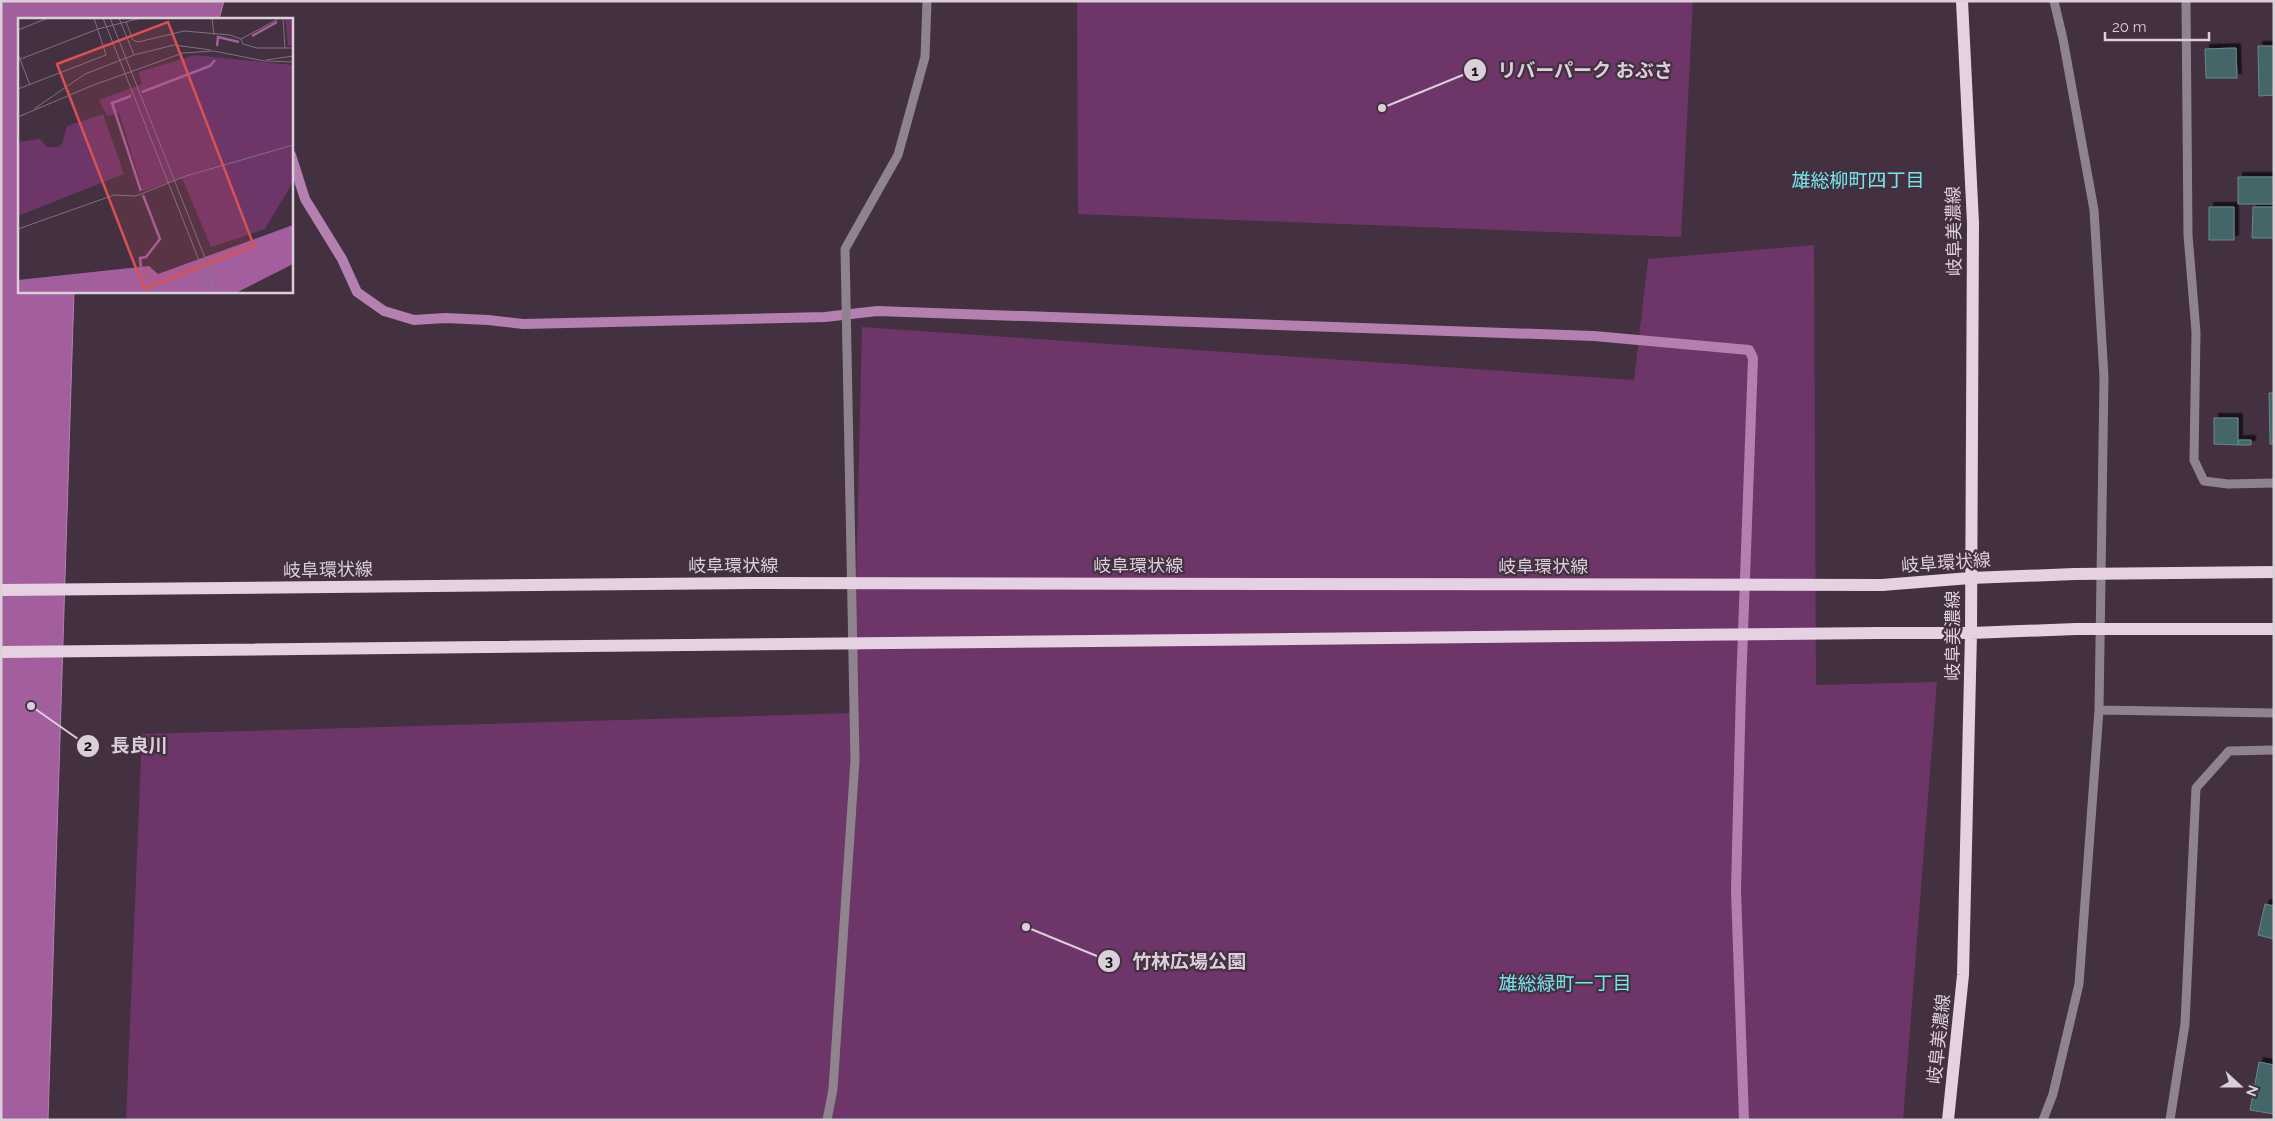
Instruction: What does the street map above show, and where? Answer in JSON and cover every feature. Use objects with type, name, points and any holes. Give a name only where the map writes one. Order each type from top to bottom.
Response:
[{"type":"main road","name":"岐阜美濃線","points":[[1948,1120],[1963,975],[1971,633],[1973,223],[1962,1]]},
{"type":"main road","name":"岐阜環状線","points":[[1,590],[744,583],[1882,585],[1970,578],[2075,574],[2274,572]]},
{"type":"main road","points":[[1,652],[1971,633],[2076,629],[2274,629]]},
{"type":"street","points":[[827,1120],[833,1089],[854,760],[845,249],[898,155],[925,57],[927,1]]},
{"type":"street","points":[[2043,1120],[2053,1094],[2079,984],[2099,710],[2104,377],[2094,210],[2064,39],[2054,1]]},
{"type":"street","points":[[2186,1],[2188,235],[2196,332],[2194,460],[2204,480],[2228,484],[2274,483]]},
{"type":"street","points":[[2099,710],[2274,713]]},
{"type":"street","points":[[2170,1120],[2185,1024],[2196,788],[2229,750],[2274,750]]},
{"type":"shaded area","points":[[1,1],[224,1],[219,18],[18,18],[18,292],[74,292],[48,1120],[1,1120]]},
{"type":"shaded area","points":[[1077,1],[1693,1],[1681,237],[1078,214]]},
{"type":"shaded area","points":[[1814,245],[1816,685],[1937,682],[1903,1120],[126,1120],[142,734],[853,713],[862,327],[1634,380],[1648,259]]},
{"type":"building","points":[[2258,46],[2274,46],[2274,95],[2259,96]]},
{"type":"building","points":[[2236,48],[2237,78],[2206,78],[2205,49]]},
{"type":"building","points":[[2238,177],[2274,177],[2274,204],[2238,204]]},
{"type":"building","points":[[2209,207],[2234,207],[2234,240],[2209,240]]},
{"type":"building","points":[[2253,207],[2274,207],[2274,238],[2252,238]]},
{"type":"building","points":[[2269,393],[2274,393],[2274,444],[2270,444]]},
{"type":"building","points":[[2214,418],[2238,418],[2238,445],[2214,444]]},
{"type":"building","points":[[2239,440],[2251,440],[2251,445],[2238,445]]},
{"type":"building","points":[[2265,904],[2274,906],[2274,939],[2258,935]]},
{"type":"building","points":[[2259,1062],[2274,1065],[2274,1114],[2250,1110]]},
{"type":"waterway","points":[[292,158],[305,199],[342,259],[357,292],[384,311],[414,320],[445,318],[523,324],[825,317],[877,311],[1594,336],[1749,350],[1753,358],[1736,890],[1744,1120]]},
{"type":"place","name":"リバーパーク おぶさ","points":[[1382,108]]},
{"type":"place","name":"長良川","points":[[31,706]]},
{"type":"place","name":"竹林広場公園","points":[[1026,927]]},
{"type":"district","name":"雄総柳町四丁目","points":[[1858,180]]},
{"type":"district","name":"雄総緑町一丁目","points":[[1565,983]]}]
